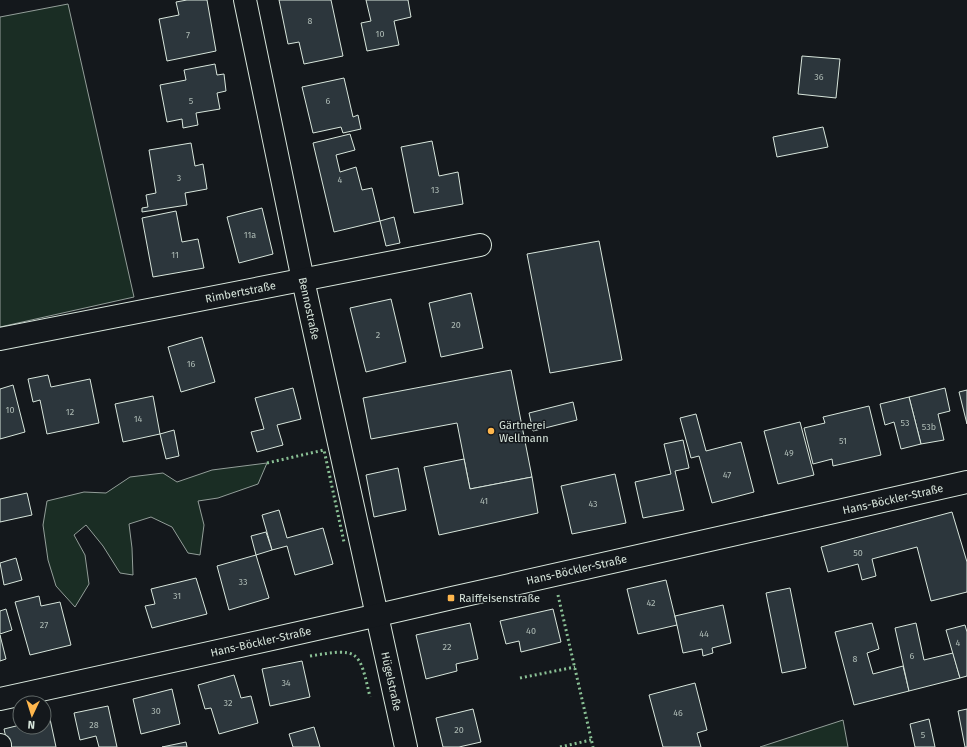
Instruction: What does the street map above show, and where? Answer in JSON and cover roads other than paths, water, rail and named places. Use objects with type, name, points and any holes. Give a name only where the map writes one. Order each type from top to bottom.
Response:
[{"type":"street","name":"Bennostraße","points":[[245,0],[303,280],[379,616]]},
{"type":"street","name":"Rimbertstraße","points":[[0,339],[480,246]]},
{"type":"street","name":"Hans-Böckler-Straße","points":[[0,699],[808,520],[967,482]]},
{"type":"street","name":"Hügelstraße","points":[[379,616],[406,747]]},
{"type":"place","name":"Gärtnerei Wellmann","points":[[491,431]]},
{"type":"place","name":"Raiffeisenstraße","points":[[451,598]]}]
